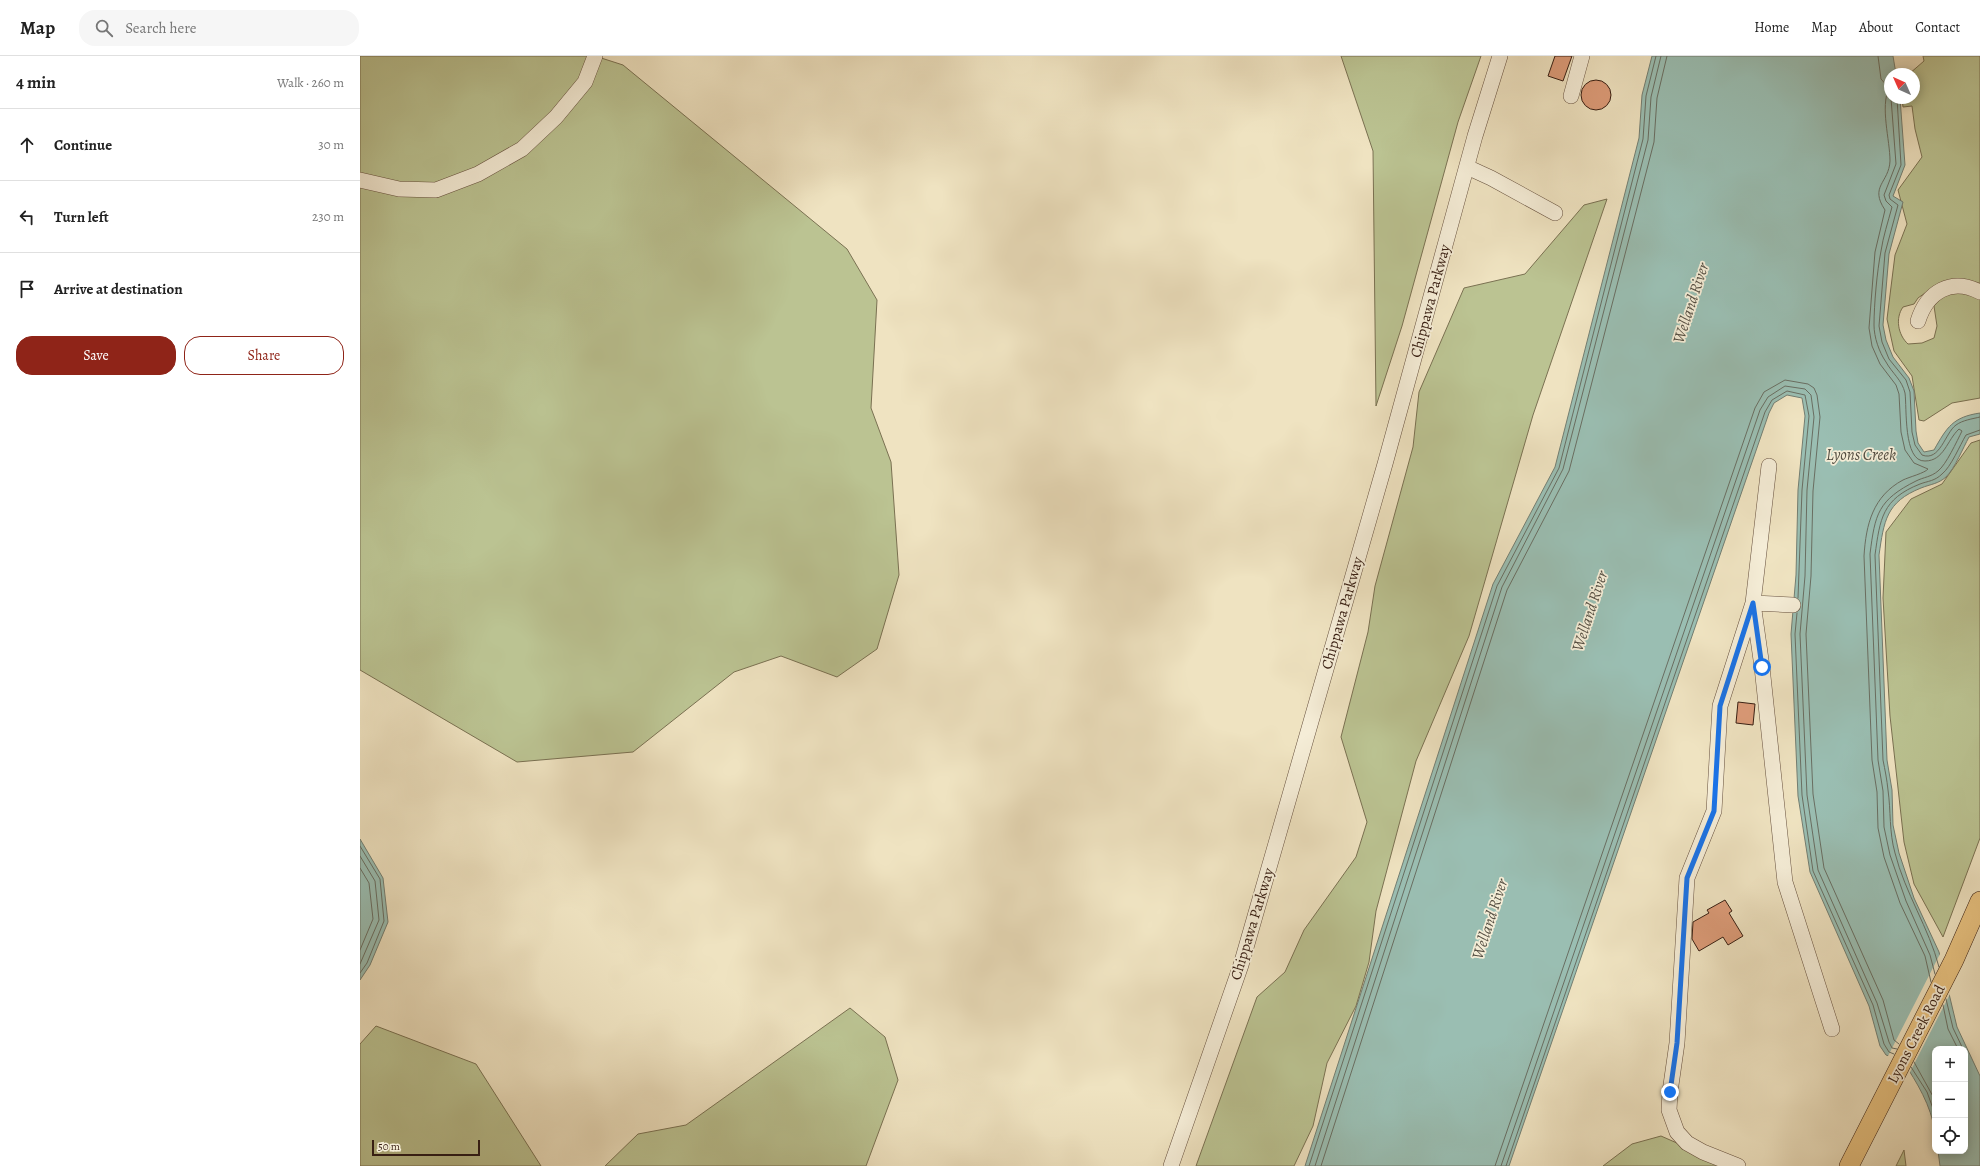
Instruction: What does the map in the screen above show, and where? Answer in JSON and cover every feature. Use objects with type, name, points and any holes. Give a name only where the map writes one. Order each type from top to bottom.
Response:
[{"type":"main road","name":"Lyons Creek Road","points":[[1849,1166],[1954,960],[1980,902]]},
{"type":"street","points":[[360,180],[399,189],[436,190],[478,174],[522,149],[556,117],[585,82],[595,56]]},
{"type":"street","name":"Chippawa Parkway","points":[[1171,1166],[1241,965],[1383,472],[1467,167],[1500,56]]},
{"type":"street","points":[[1571,96],[1582,56]]},
{"type":"street","points":[[1467,167],[1491,178],[1556,213]]},
{"type":"street","points":[[1918,321],[1929,299],[1943,288],[1961,287],[1980,292]]},
{"type":"street","points":[[1738,1166],[1703,1152],[1687,1143],[1677,1132],[1669,1110],[1677,1043],[1687,878],[1714,811],[1720,706],[1753,603],[1769,466]]},
{"type":"street","points":[[1753,603],[1793,605]]},
{"type":"street","points":[[1753,603],[1762,667],[1785,882],[1832,1029]]},
{"type":"green space","points":[[360,56],[595,56],[623,65],[847,249],[877,300],[871,408],[891,462],[899,575],[877,649],[837,677],[781,656],[734,672],[633,752],[517,762],[360,670]]},
{"type":"green space","points":[[1341,56],[1481,56],[1458,122],[1402,326],[1376,406],[1373,151]]},
{"type":"green space","points":[[1923,56],[1980,56],[1980,287],[1939,283],[1918,298],[1914,304],[1903,307],[1898,321],[1902,336],[1908,344],[1922,343],[1934,338],[1937,326],[1934,306],[1940,300],[1954,292],[1980,296],[1980,398],[1952,403],[1924,421],[1919,420],[1912,376],[1894,351],[1887,319],[1895,255],[1907,224],[1898,190],[1922,157],[1915,129],[1912,106],[1903,107],[1903,104],[1920,104],[1920,68],[1916,68],[1924,61]]},
{"type":"green space","points":[[1607,199],[1533,415],[1469,636],[1416,761],[1376,911],[1369,962],[1356,1006],[1327,1063],[1313,1126],[1294,1166],[1196,1166],[1257,997],[1285,972],[1304,930],[1356,857],[1367,822],[1341,737],[1368,632],[1375,586],[1413,447],[1419,392],[1464,288],[1525,274],[1584,205]]},
{"type":"green space","points":[[1980,440],[1980,838],[1943,937],[1914,884],[1904,842],[1890,716],[1883,598],[1886,532],[1911,499],[1942,484],[1971,443]]},
{"type":"green space","points":[[850,1008],[885,1037],[898,1080],[866,1166],[605,1166],[638,1134],[686,1125]]},
{"type":"green space","points":[[376,1026],[476,1064],[541,1166],[360,1166],[360,1044]]},
{"type":"green space","points":[[1661,1136],[1729,1166],[1603,1166],[1632,1144]]},
{"type":"green space","points":[[1904,1150],[1906,1166],[1896,1166]]},
{"type":"water","points":[[1652,56],[1893,56],[1895,68],[1884,68],[1884,104],[1900,104],[1905,165],[1893,196],[1903,202],[1889,254],[1883,325],[1886,340],[1893,357],[1909,378],[1914,391],[1916,431],[1918,443],[1924,452],[1934,450],[1947,429],[1957,420],[1980,413],[1980,434],[1969,437],[1956,463],[1946,477],[1937,483],[1909,494],[1894,506],[1885,523],[1879,555],[1887,760],[1892,790],[1893,825],[1899,853],[1914,898],[1939,952],[1957,1027],[1966,1046],[1932,1046],[1932,1119],[1927,1103],[1903,1061],[1886,1055],[1880,1046],[1869,1006],[1810,872],[1798,796],[1791,634],[1796,575],[1798,490],[1805,416],[1802,398],[1787,395],[1774,403],[1769,413],[1509,1166],[1305,1166],[1493,584],[1555,467],[1639,138],[1642,95]]},
{"type":"water","points":[[360,839],[383,878],[388,922],[370,965],[360,980]]},
{"type":"water","points":[[1968,1050],[1980,1076],[1980,1166],[1940,1166],[1938,1154],[1968,1154]]},
{"type":"pier","points":[[1941,952],[1951,992],[1909,1074],[1901,1062],[1887,1058]]},
{"type":"building","points":[[1555,56],[1572,56],[1563,81],[1548,76]]},
{"type":"building","points":[[1596,80],[1606,85],[1611,95],[1606,105],[1596,110],[1586,105],[1581,95],[1586,85]]},
{"type":"building","points":[[1738,702],[1755,704],[1753,725],[1736,723]]},
{"type":"building","points":[[1725,900],[1732,911],[1729,913],[1743,936],[1728,945],[1723,937],[1699,951],[1692,939],[1693,922],[1709,913],[1707,910]]},
{"type":"route","points":[[1670,1092],[1677,1043],[1687,878],[1714,811],[1720,706],[1753,603],[1762,667]]},
{"type":"water label","name":"Welland River","points":[[1691,303]]},
{"type":"water label","name":"Lyons Creek","points":[[1861,455]]},
{"type":"water label","name":"Welland River","points":[[1590,611]]},
{"type":"water label","name":"Welland River","points":[[1490,919]]}]
